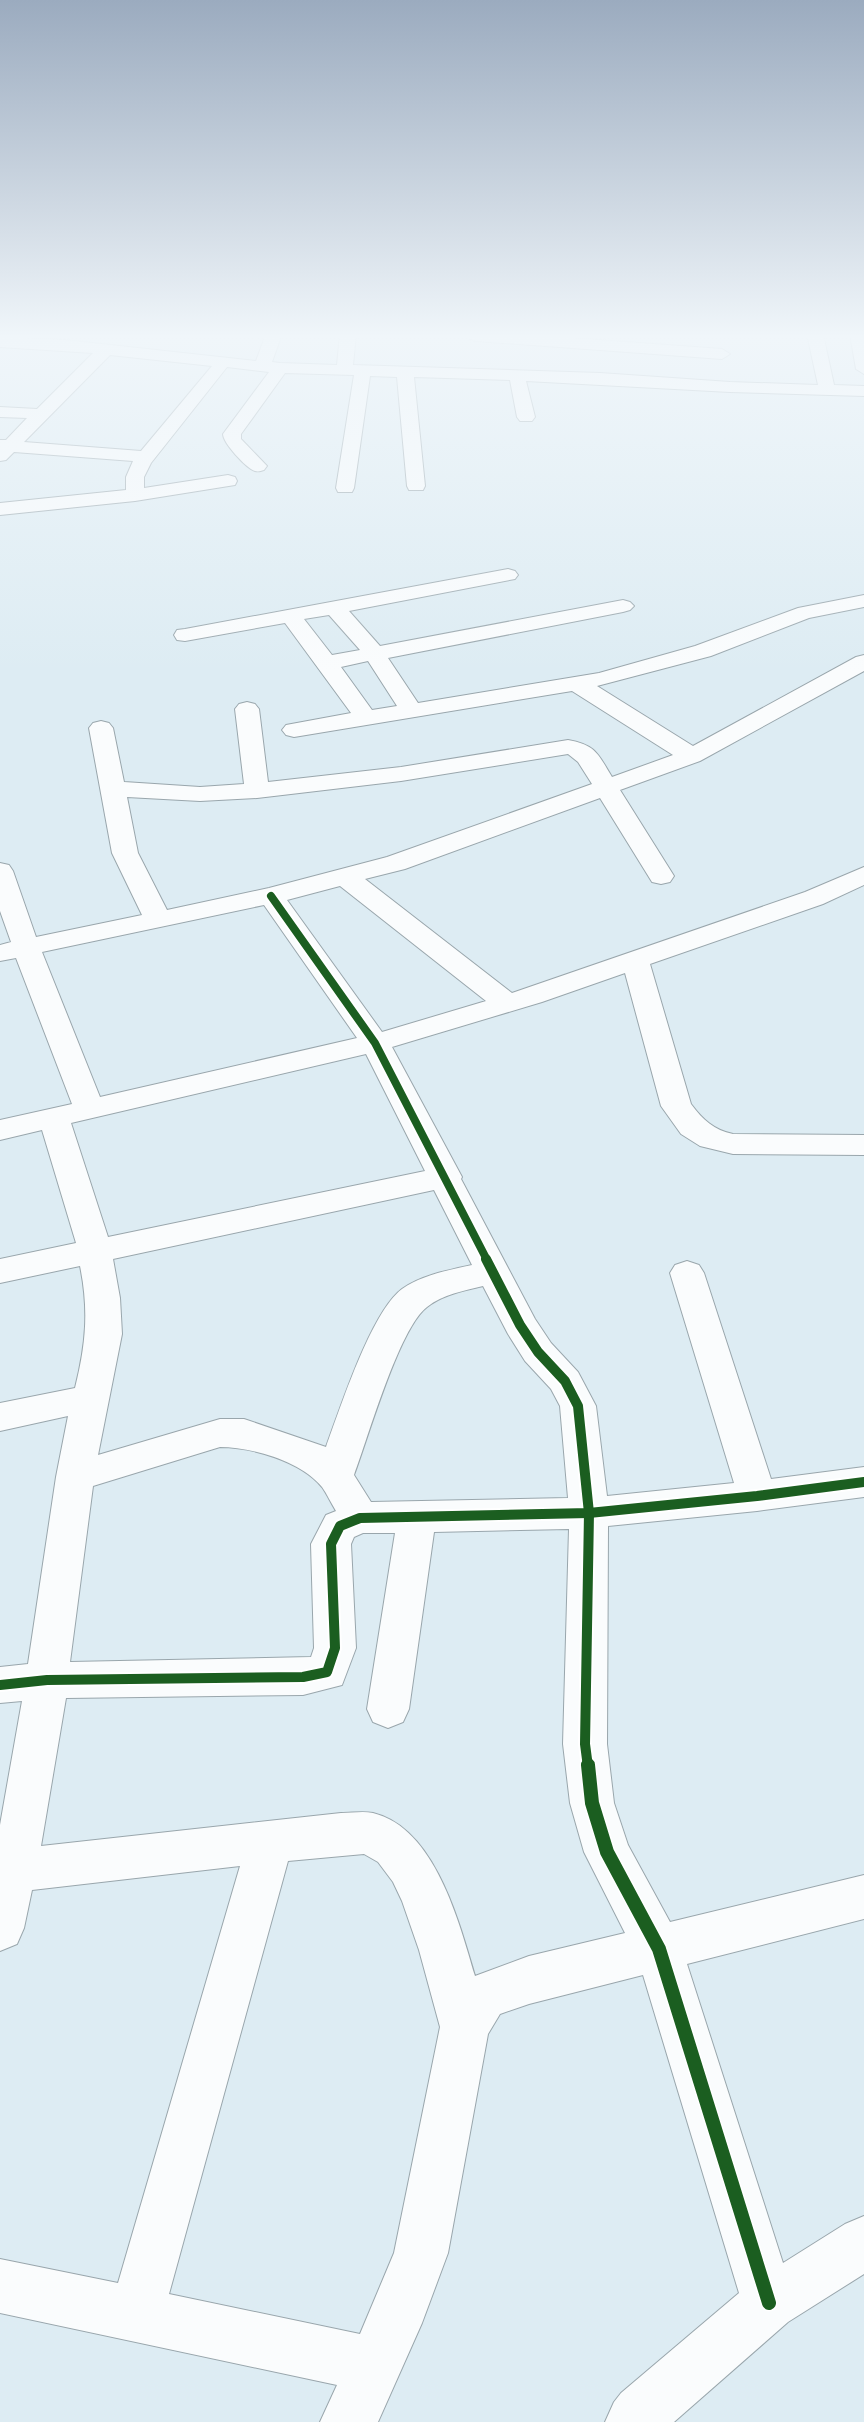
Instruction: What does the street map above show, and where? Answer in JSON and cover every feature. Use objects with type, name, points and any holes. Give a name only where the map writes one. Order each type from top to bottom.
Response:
[{"type":"street","points":[[135,495],[135,477],[154,447]]},
{"type":"street","points":[[237,447],[258,466]]},
{"type":"street","points":[[345,488],[351,447]]},
{"type":"street","points":[[412,447],[416,486]]},
{"type":"street","points":[[3,449],[146,457]]},
{"type":"street","points":[[0,509],[135,495],[228,481]]},
{"type":"street","points":[[185,634],[508,575]]},
{"type":"street","points":[[294,730],[577,684],[626,673],[703,651],[805,612],[864,601]]},
{"type":"street","points":[[326,663],[623,606]]},
{"type":"street","points":[[335,608],[374,654],[411,710]]},
{"type":"street","points":[[291,616],[354,698],[365,717]]},
{"type":"street","points":[[13,950],[271,896],[396,863],[692,756],[864,662]]},
{"type":"street","points":[[577,684],[692,756]]},
{"type":"street","points":[[247,709],[257,791]]},
{"type":"street","points":[[101,728],[125,853],[158,919]]},
{"type":"street","points":[[112,789],[200,794],[257,791],[401,774],[568,747],[579,749],[588,758],[661,876]]},
{"type":"street","points":[[0,870],[13,950],[71,1113],[96,1252],[104,1325],[102,1351],[90,1398],[75,1477],[47,1680],[7,1869],[0,1928]]},
{"type":"street","points":[[0,1130],[375,1042],[507,1004],[814,898],[864,875]]},
{"type":"street","points":[[345,877],[507,1004]]},
{"type":"street","points":[[271,896],[375,1042],[446,1177],[491,1272],[538,1352],[565,1381],[578,1406],[589,1513],[585,1744],[592,1803],[607,1852],[659,1948],[769,2303]]},
{"type":"street","points":[[635,960],[676,1106],[692,1128],[711,1139],[733,1144],[864,1145]]},
{"type":"street","points":[[0,1271],[446,1177]]},
{"type":"street","points":[[335,1476],[387,1338],[399,1315],[411,1300],[429,1289],[491,1272]]},
{"type":"street","points":[[687,1273],[757,1496]]},
{"type":"street","points":[[0,1417],[90,1398]]},
{"type":"street","points":[[75,1477],[220,1433],[244,1432],[314,1458],[335,1476],[360,1518]]},
{"type":"street","points":[[0,1685],[47,1680],[303,1677],[327,1672],[335,1648],[331,1544],[340,1526],[360,1518],[589,1513],[757,1496],[864,1482]]},
{"type":"street","points":[[388,1709],[417,1517]]},
{"type":"street","points":[[7,1869],[341,1834],[376,1834],[399,1850],[423,1891],[465,2027]]},
{"type":"street","points":[[136,2314],[270,1842]]},
{"type":"street","points":[[349,2422],[421,2253],[465,2027],[483,1996],[529,1980],[864,1897]]},
{"type":"street","points":[[634,2422],[641,2413],[769,2303],[864,2243]]},
{"type":"street","points":[[0,2286],[375,2365]]},
{"type":"cycle path","points":[[271,896],[375,1043],[520,1325],[538,1352],[565,1381],[578,1406],[589,1513],[585,1744],[592,1803],[607,1852],[659,1949],[769,2303]]},
{"type":"cycle path","points":[[0,1685],[47,1680],[303,1677],[327,1672],[335,1648],[331,1544],[340,1526],[360,1518],[589,1513],[757,1496],[864,1482]]}]
